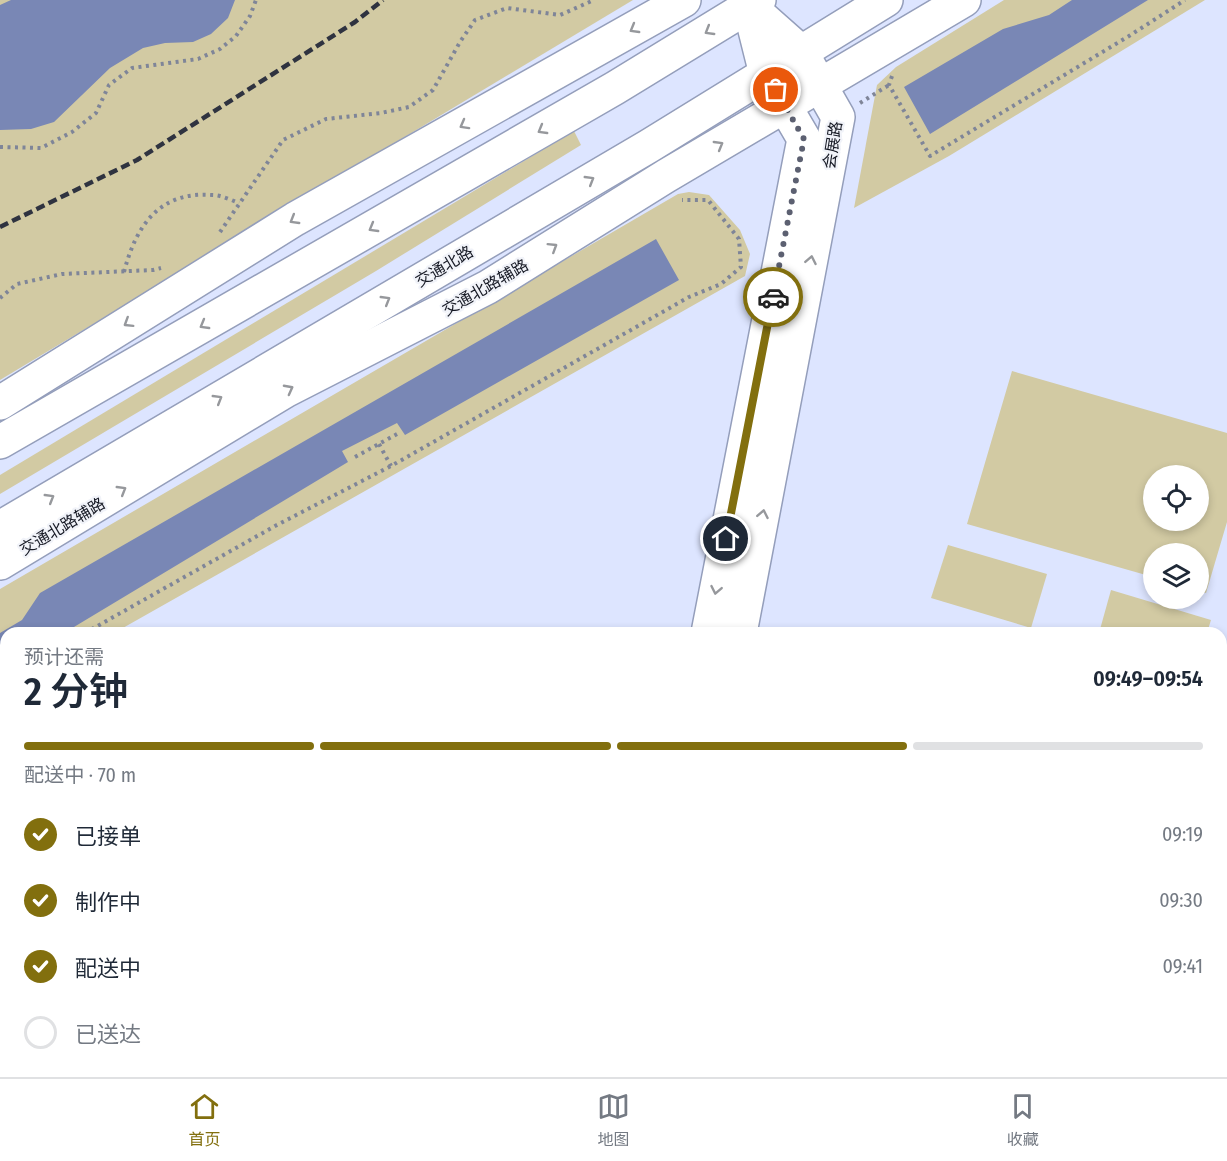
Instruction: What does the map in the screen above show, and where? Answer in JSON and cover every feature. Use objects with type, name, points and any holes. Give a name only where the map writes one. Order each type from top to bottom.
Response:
[{"type":"street","points":[[0,403],[295,219],[684,0]]},
{"type":"street","name":"交通北路","points":[[0,528],[638,152],[886,0]]},
{"type":"street","name":"交通北路辅路","points":[[0,563],[285,391],[488,287],[893,40],[964,0]]},
{"type":"street","points":[[0,442],[615,88],[754,3]]},
{"type":"street","name":"会展路","points":[[741,627],[838,117],[801,52],[754,3]]},
{"type":"street","name":"会展路","points":[[709,627],[804,139],[766,74],[754,3]]},
{"type":"path","points":[[0,147],[41,148],[72,132],[96,113],[109,85],[132,68],[198,59],[220,49],[236,36],[250,16],[256,0]]},
{"type":"path","points":[[214,241],[283,140],[326,119],[381,113],[409,107],[433,90],[475,20],[507,9],[560,15],[594,0]]},
{"type":"path","points":[[889,85],[930,156],[1185,0]]},
{"type":"path","points":[[860,104],[889,85],[896,67]]},
{"type":"path","points":[[124,272],[129,253],[142,225],[161,206],[184,197],[213,195],[239,203]]},
{"type":"path","points":[[96,627],[276,526],[391,466],[689,297],[721,284],[741,267],[740,239],[708,200],[680,200]]},
{"type":"path","points":[[0,298],[17,284],[62,274],[124,272],[164,267]]},
{"type":"path","points":[[355,457],[397,434]]},
{"type":"path","points":[[379,444],[391,466]]},
{"type":"shaded area","points":[[0,0],[633,0],[0,380]]},
{"type":"shaded area","points":[[1004,0],[1205,0],[949,156],[854,208],[877,85],[896,67]]},
{"type":"shaded area","points":[[574,131],[581,145],[376,271],[0,494],[0,475]]},
{"type":"shaded area","points":[[689,192],[709,195],[740,230],[750,254],[745,276],[125,627],[0,627],[0,589],[678,194]]},
{"type":"shaded area","points":[[1012,371],[1227,433],[1227,522],[1209,583],[1209,543],[1143,543],[1143,574],[967,524]]},
{"type":"shaded area","points":[[948,545],[1047,574],[1031,627],[931,598]]},
{"type":"shaded area","points":[[1111,590],[1143,600],[1143,609],[1174,609],[1211,620],[1209,627],[1101,627]]},
{"type":"water","points":[[11,0],[235,0],[228,18],[211,34],[193,42],[165,43],[143,48],[110,68],[54,122],[31,129],[0,130],[0,5]]},
{"type":"water","points":[[1072,0],[1148,0],[930,134],[904,87],[1003,29],[1049,15]]},
{"type":"water","points":[[656,239],[679,280],[405,435],[397,423],[342,451],[348,462],[74,627],[10,627],[22,620],[40,593]]},
{"type":"railway","points":[[0,227],[137,160],[355,22],[383,0]]},
{"type":"way so far","points":[[773,297],[804,139],[776,90]]},
{"type":"route","points":[[726,539],[773,297]]}]
